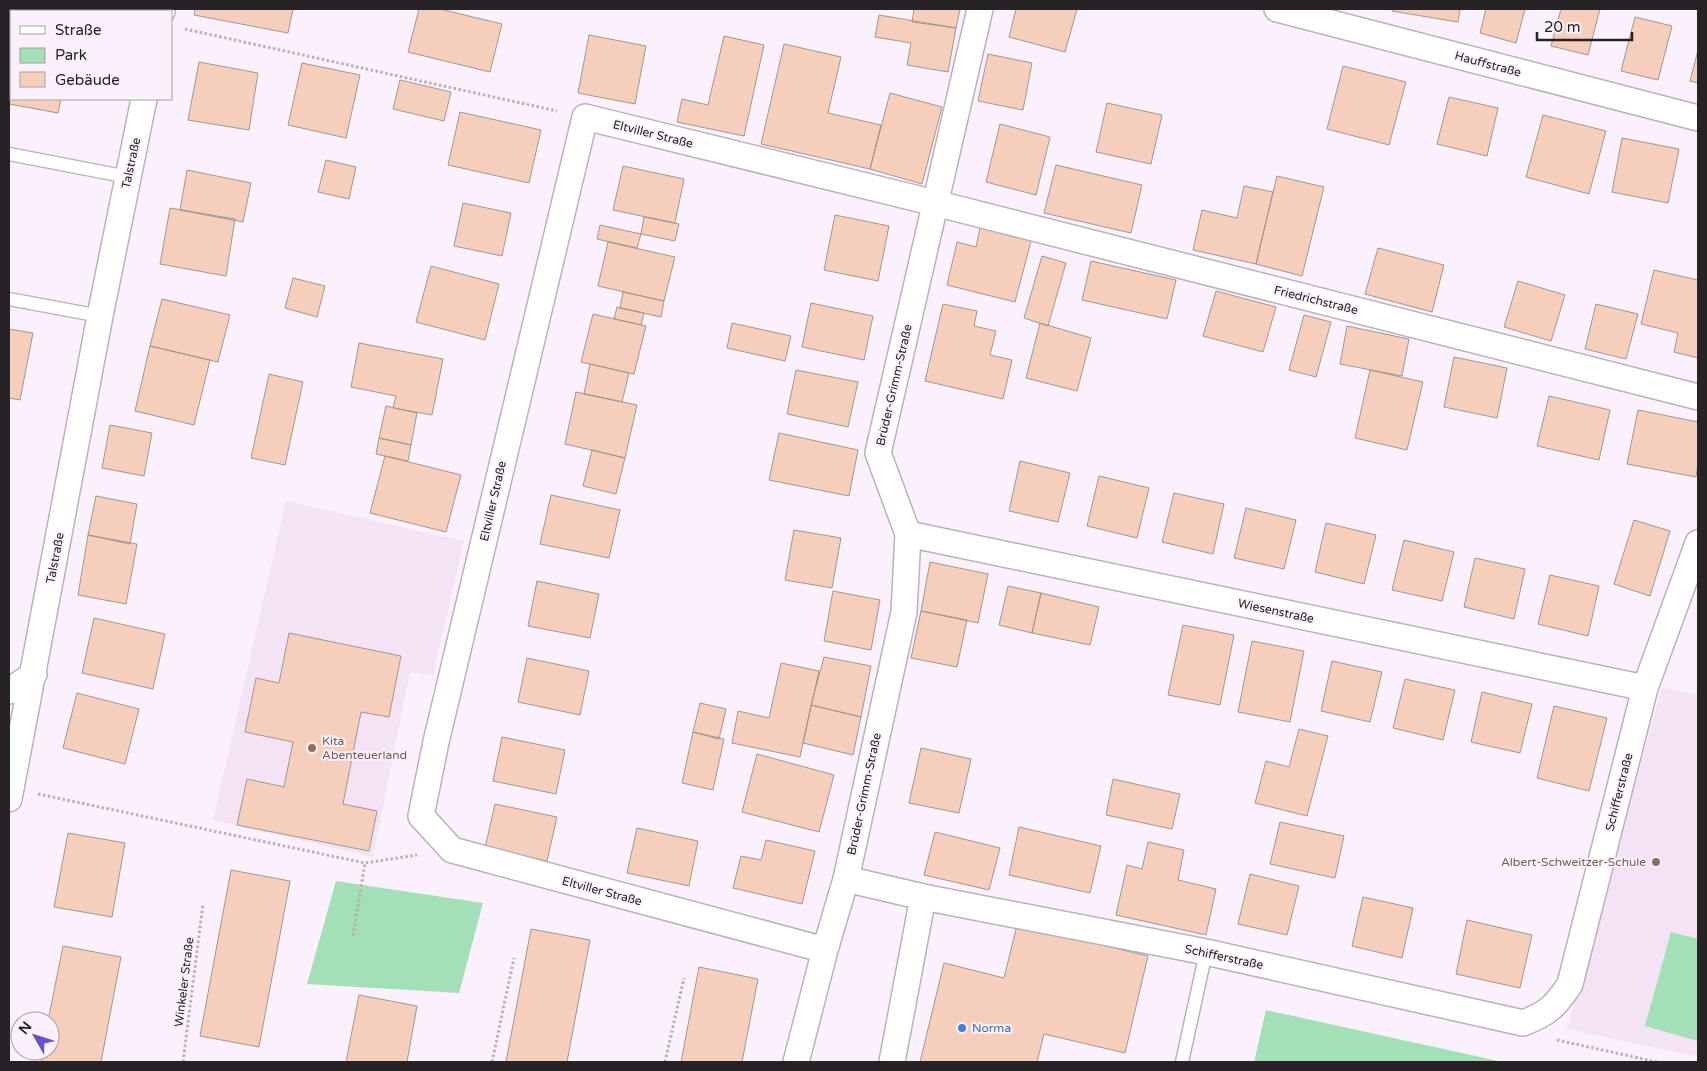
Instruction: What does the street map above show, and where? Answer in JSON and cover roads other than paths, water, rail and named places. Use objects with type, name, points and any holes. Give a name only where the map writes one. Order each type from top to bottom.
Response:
[{"type":"street","name":"Brüder-Grimm-Straße","points":[[796,1062],[825,950],[846,879],[904,612],[908,534],[878,453],[980,9]]},
{"type":"street","name":"Hauffstraße","points":[[1278,9],[1698,118]]},
{"type":"street","name":"Talstraße","points":[[18,796],[34,674],[100,316],[144,100]]},
{"type":"street","name":"Eltviller Straße","points":[[825,950],[452,850],[421,816],[436,742],[585,117],[935,203]]},
{"type":"street","name":"Friedrichstraße","points":[[935,203],[1698,397]]},
{"type":"street","name":"Wiesenstraße","points":[[908,534],[1652,692]]},
{"type":"street","name":"Schifferstraße","points":[[923,897],[1206,952],[1523,1023],[1544,1015],[1558,1002],[1570,984],[1652,692],[1698,543]]},
{"type":"street","points":[[9,691],[34,674]]},
{"type":"street","points":[[846,879],[923,897],[892,1062]]},
{"type":"lane","points":[[9,154],[128,177]]},
{"type":"lane","points":[[9,299],[100,316]]},
{"type":"lane","points":[[1182,1062],[1206,952]]},
{"type":"place","name":"Kita Abenteuerland","points":[[312,748]]},
{"type":"place","name":"Albert-Schweitzer-Schule","points":[[1656,862]]},
{"type":"place","name":"Norma","points":[[962,1028]]}]
